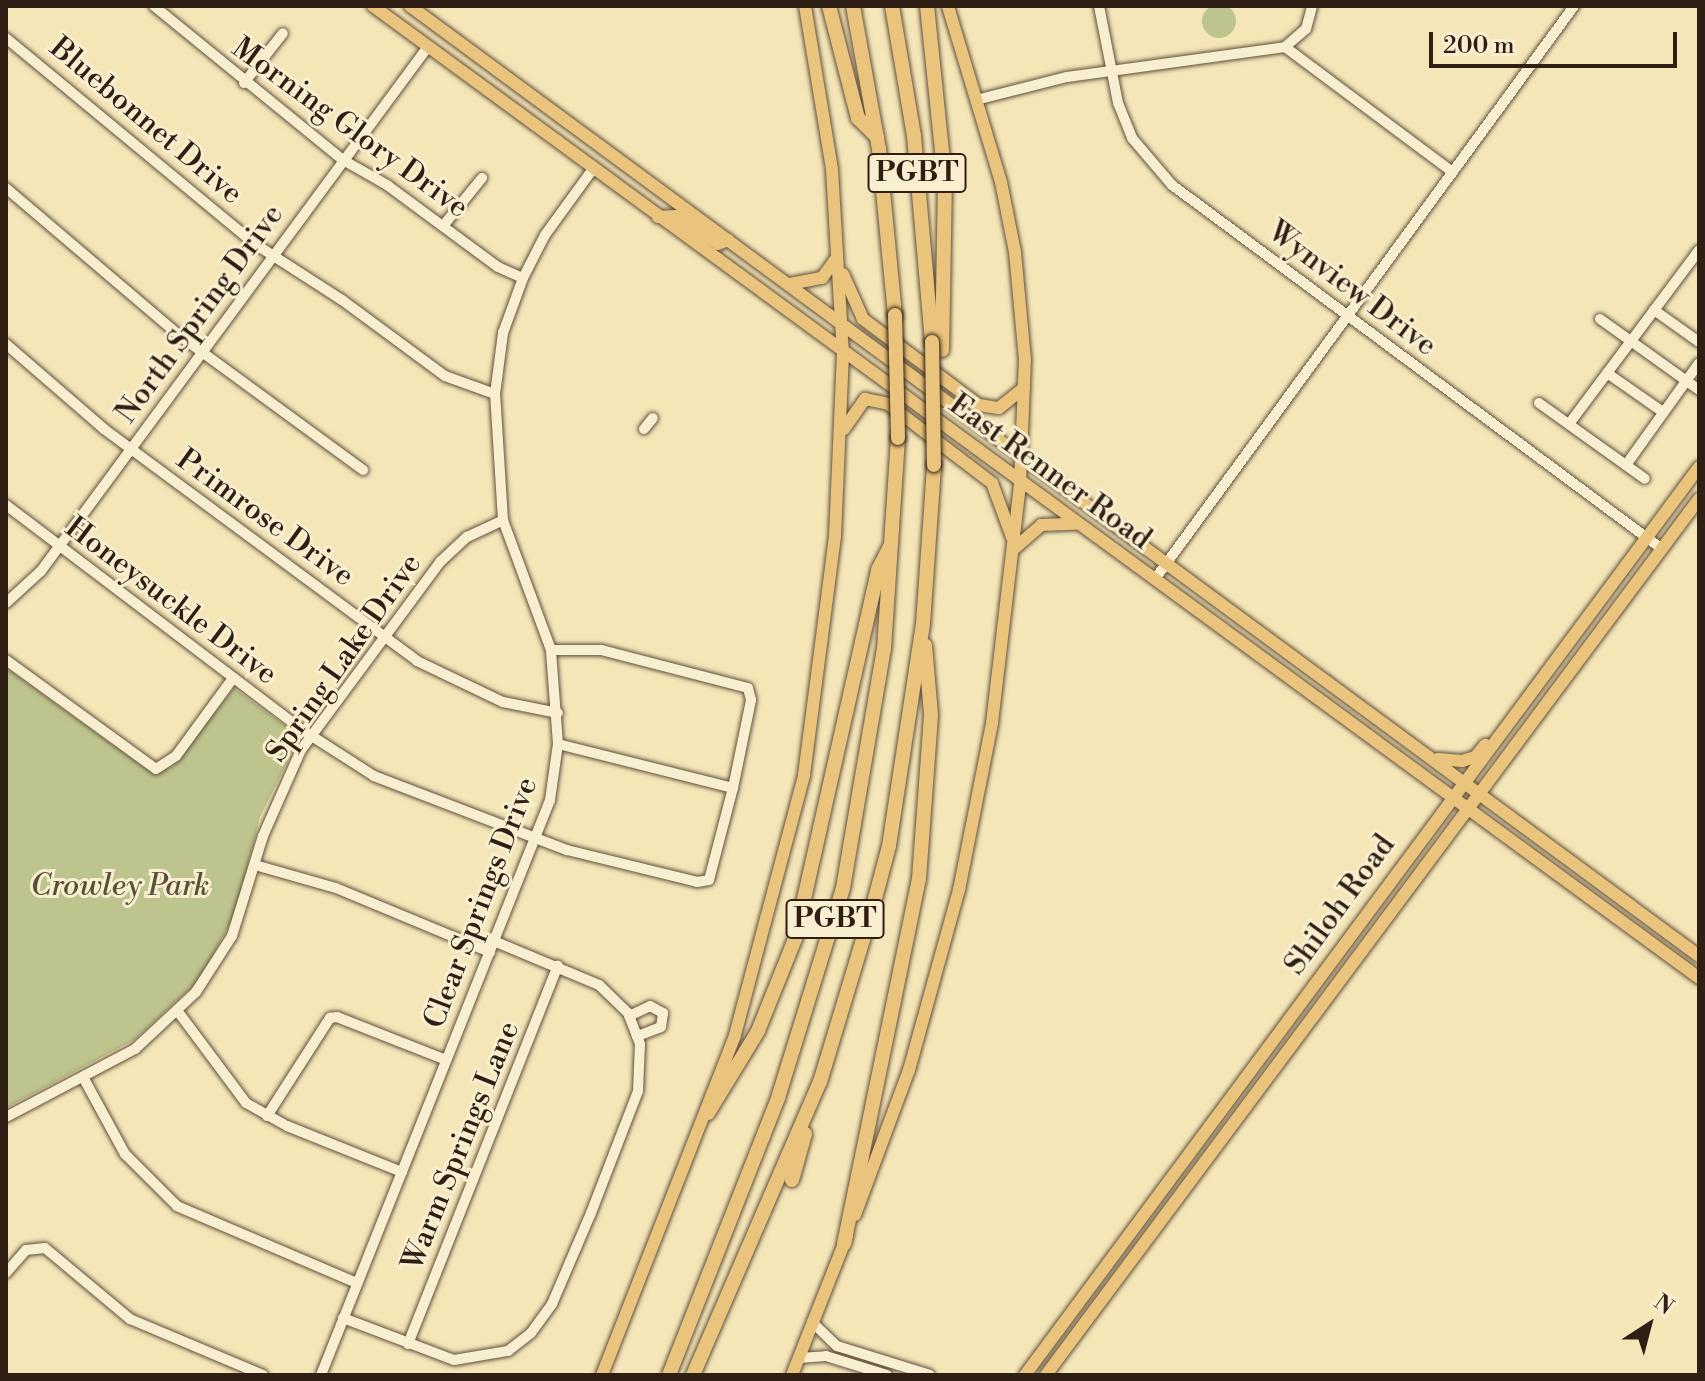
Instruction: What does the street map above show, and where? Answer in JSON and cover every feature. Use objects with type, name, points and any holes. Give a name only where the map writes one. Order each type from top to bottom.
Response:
[{"type":"highway","points":[[829,6],[858,118],[878,138]]},
{"type":"highway","name":"PGBT","points":[[669,1375],[767,1127],[835,919],[872,732],[894,538],[898,438],[895,315],[878,138],[853,6]]},
{"type":"highway","name":"PGBT","points":[[693,1375],[820,1082],[889,846],[923,624],[934,465],[937,346],[914,136],[892,6]]},
{"type":"highway","points":[[927,6],[945,180],[937,346]]},
{"type":"highway","points":[[708,1113],[758,1031],[795,939],[878,570],[894,538]]},
{"type":"highway","points":[[844,1244],[919,879],[931,714],[923,624]]},
{"type":"highway","points":[[792,1180],[820,1082]]},
{"type":"main road","name":"East Renner Road","points":[[373,6],[843,355],[1452,795],[1699,978]]},
{"type":"main road","name":"East Renner Road","points":[[410,6],[1699,956]]},
{"type":"main road","points":[[602,1375],[708,1113],[752,983],[804,775],[835,536],[843,355],[825,111],[805,6]]},
{"type":"main road","points":[[792,1375],[909,1070],[956,904],[992,723],[1015,548],[1024,388],[1016,254],[948,6]]},
{"type":"main road","points":[[426,18],[427,48],[443,41],[468,59],[486,62]]},
{"type":"main road","points":[[593,169],[606,150]]},
{"type":"main road","points":[[658,217],[676,216],[718,244],[728,240]]},
{"type":"main road","points":[[786,283],[811,284],[832,268],[837,256]]},
{"type":"main road","points":[[837,256],[863,319],[979,405],[999,408],[1024,388]]},
{"type":"main road","points":[[841,433],[865,399],[888,404],[992,483],[1015,548]]},
{"type":"main road","name":"Shiloh Road","points":[[1025,1375],[1374,905],[1452,795],[1532,693],[1699,467]]},
{"type":"main road","name":"Shiloh Road","points":[[1046,1375],[1699,499]]},
{"type":"main road","points":[[1015,548],[1041,525],[1077,525]]},
{"type":"main road","points":[[1558,658],[1574,669]]},
{"type":"main road","points":[[1273,665],[1292,668],[1302,661]]},
{"type":"main road","points":[[1432,757],[1446,762],[1475,757],[1522,697],[1532,693]]},
{"type":"main road","points":[[1324,702],[1348,695]]},
{"type":"main road","points":[[1374,905],[1389,916]]},
{"type":"main road","points":[[1241,1082],[1253,1097]]},
{"type":"street","name":"Morning Glory Drive","points":[[154,6],[244,83],[343,160],[443,226],[498,267],[523,278]]},
{"type":"street","name":"Wynview Drive","points":[[1101,6],[1118,103],[1148,162],[1347,317],[1662,549]]},
{"type":"street","points":[[976,100],[1111,70],[1285,47],[1306,29],[1312,6]]},
{"type":"street","points":[[1155,579],[1574,6]]},
{"type":"street","points":[[244,83],[283,33]]},
{"type":"street","name":"Bluebonnet Drive","points":[[6,38],[272,255],[342,300],[445,376],[495,394]]},
{"type":"street","points":[[1285,47],[1453,172]]},
{"type":"street","name":"North Spring Drive","points":[[6,603],[29,585],[58,548],[427,48]]},
{"type":"street","name":"Clear Springs Drive","points":[[321,1375],[550,800],[558,744],[551,650],[503,520],[495,394],[503,333],[523,278],[545,235],[593,169]]},
{"type":"street","points":[[443,226],[482,178]]},
{"type":"street","points":[[6,188],[201,352],[363,470]]},
{"type":"street","points":[[1569,424],[1699,250]]},
{"type":"street","points":[[1654,310],[1699,342]]},
{"type":"street","points":[[1600,319],[1699,390]]},
{"type":"street","name":"Primrose Drive","points":[[6,344],[131,449],[384,637],[449,679],[503,702],[558,713]]},
{"type":"street","points":[[1626,465],[1699,363]]},
{"type":"street","points":[[1607,373],[1663,412]]},
{"type":"street","points":[[1539,403],[1645,479]]},
{"type":"street","points":[[644,429],[653,418]]},
{"type":"street","name":"Honeysuckle Drive","points":[[6,505],[58,548],[311,736],[374,776],[535,839],[697,882],[709,880],[733,788]]},
{"type":"street","name":"Spring Lake Drive","points":[[6,1117],[135,1049],[179,1013],[232,936],[290,770],[311,736],[452,549],[503,520]]},
{"type":"street","points":[[551,650],[601,650],[748,688],[751,700],[733,788],[558,744]]},
{"type":"street","points":[[6,660],[156,769],[167,766],[233,678]]},
{"type":"street","points":[[255,865],[336,888],[492,946],[558,966],[599,985],[629,1016],[643,1062],[638,1091],[544,1317],[514,1346],[487,1358],[454,1360],[343,1318]]},
{"type":"street","name":"Warm Springs Lane","points":[[408,1344],[558,966]]},
{"type":"street","points":[[629,1016],[650,1006],[663,1013],[661,1027],[637,1036]]},
{"type":"street","points":[[179,1013],[237,1095],[267,1116],[402,1172]]},
{"type":"street","points":[[267,1116],[330,1018],[337,1017],[446,1060]]},
{"type":"street","points":[[83,1077],[125,1154],[177,1206],[357,1283]]},
{"type":"street","points":[[6,1273],[34,1246],[50,1251],[130,1319],[263,1375]]},
{"type":"street","points":[[812,1322],[837,1346],[891,1372]]},
{"type":"street","points":[[799,1358],[826,1356],[891,1372],[930,1375]]},
{"type":"green space","points":[[1219,4],[1231,9],[1236,21],[1231,33],[1219,38],[1207,33],[1202,21],[1207,9]]},
{"type":"green space","name":"Crowley Park","points":[[6,668],[152,773],[172,767],[234,688],[300,737],[260,817],[236,913],[199,980],[134,1040],[6,1108]]}]
